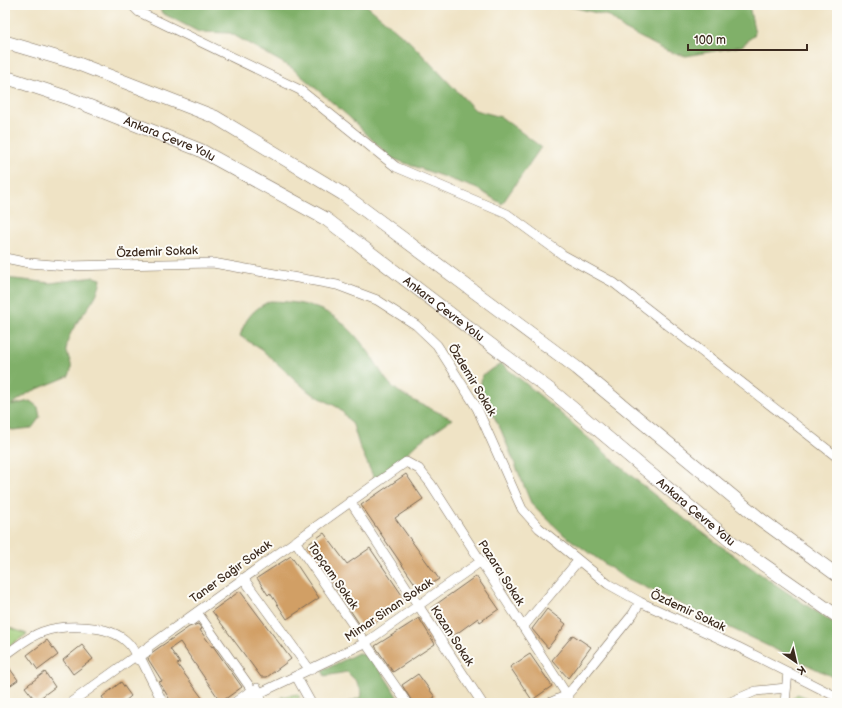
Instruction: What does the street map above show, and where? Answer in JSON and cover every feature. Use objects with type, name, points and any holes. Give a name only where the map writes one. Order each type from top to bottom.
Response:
[{"type":"highway","points":[[5,42],[76,63],[215,117],[343,194],[576,368],[760,519],[837,575]]},
{"type":"highway","name":"Ankara Çevre Yolu","points":[[5,77],[66,97],[200,150],[326,219],[558,396],[734,544],[837,616]]},
{"type":"street","points":[[132,5],[139,12],[300,90],[396,167],[507,214],[562,255],[614,283],[837,457]]},
{"type":"street","name":"Özdemir Sokak","points":[[5,258],[29,263],[66,266],[213,263],[332,284],[377,300],[416,325],[437,345],[477,408],[522,509],[539,528],[608,584],[640,602],[738,647],[837,697]]},
{"type":"street","name":"Taner Sağır Sokak","points":[[70,703],[406,462]]},
{"type":"street","name":"Pazarcı Sokak","points":[[406,462],[416,466],[423,473],[568,699]]},
{"type":"street","name":"Kozan Sokak","points":[[350,501],[482,703]]},
{"type":"street","name":"Topçam Sokak","points":[[295,541],[407,703]]},
{"type":"street","points":[[523,627],[578,561]]},
{"type":"street","name":"Mimar Sinan Sokak","points":[[243,703],[260,693],[365,643],[480,562]]},
{"type":"street","points":[[243,578],[310,670]]},
{"type":"street","points":[[549,703],[568,699],[633,614],[640,602]]},
{"type":"street","points":[[200,609],[260,693],[261,703]]},
{"type":"street","points":[[163,703],[140,657],[199,615],[252,690],[234,703]]},
{"type":"street","points":[[5,651],[41,628],[57,623],[71,622],[72,627]]},
{"type":"street","points":[[5,655],[41,633],[56,628],[72,627],[102,630],[116,634],[128,642],[159,703]]},
{"type":"street","points":[[785,703],[788,672]]},
{"type":"street","points":[[296,676],[311,703]]},
{"type":"street","points":[[728,703],[756,691],[786,688]]},
{"type":"green space","points":[[158,5],[366,5],[410,42],[475,110],[501,117],[541,147],[502,204],[478,189],[391,158],[348,116],[292,68],[230,33],[199,32],[162,13]]},
{"type":"green space","points":[[564,5],[749,5],[755,34],[742,46],[686,56],[667,51],[624,29],[609,16]]},
{"type":"green space","points":[[94,277],[101,279],[96,296],[74,327],[67,344],[67,352],[71,363],[71,371],[69,376],[30,392],[11,405],[30,401],[38,407],[40,417],[32,428],[13,430],[5,428],[5,278],[51,283]]},
{"type":"green space","points":[[270,301],[302,304],[328,313],[339,320],[359,340],[393,387],[413,400],[452,419],[419,442],[392,467],[374,478],[359,445],[353,425],[339,408],[309,392],[262,350],[240,336],[244,324],[250,315],[259,307]]},
{"type":"green space","points":[[501,364],[562,414],[646,488],[699,530],[753,569],[837,625],[837,679],[622,576],[564,535],[531,503],[501,430],[480,390],[482,375]]},
{"type":"green space","points":[[5,626],[27,634],[5,649]]},
{"type":"green space","points":[[358,653],[370,659],[377,666],[401,703],[347,703],[361,697],[362,693],[357,682],[347,672],[325,676],[322,671]]},
{"type":"green space","points":[[298,694],[300,698],[289,699],[290,703],[281,703],[281,697]]},
{"type":"green space","points":[[797,694],[808,698],[806,703],[791,703],[792,699]]},
{"type":"building","points":[[406,474],[423,499],[395,518],[439,579],[420,591],[361,505]]},
{"type":"building","points":[[324,533],[347,564],[370,548],[406,601],[364,631],[307,545]]},
{"type":"building","points":[[291,556],[319,598],[287,619],[270,593],[268,595],[257,578]]},
{"type":"building","points":[[476,576],[499,609],[480,622],[478,618],[452,637],[431,608]]},
{"type":"building","points":[[240,591],[291,659],[267,677],[261,677],[212,611]]},
{"type":"building","points":[[547,609],[566,624],[548,648],[532,629]]},
{"type":"building","points":[[419,618],[435,644],[393,672],[375,646]]},
{"type":"building","points":[[198,624],[202,629],[200,630],[242,687],[221,702],[180,642],[170,649],[180,663],[177,664],[206,703],[172,703],[159,682],[162,681],[148,659],[154,651],[189,627]]},
{"type":"building","points":[[573,635],[591,647],[568,678],[552,660]]},
{"type":"building","points":[[47,640],[58,655],[38,670],[27,655]]},
{"type":"building","points":[[82,645],[93,659],[73,674],[63,660]]},
{"type":"building","points":[[530,654],[552,686],[532,700],[510,667]]},
{"type":"building","points":[[5,662],[18,680],[5,689]]},
{"type":"building","points":[[45,672],[55,687],[36,701],[25,687]]},
{"type":"building","points":[[418,674],[435,697],[426,703],[413,703],[402,685]]},
{"type":"building","points":[[121,682],[131,696],[123,703],[106,703],[102,697]]}]
